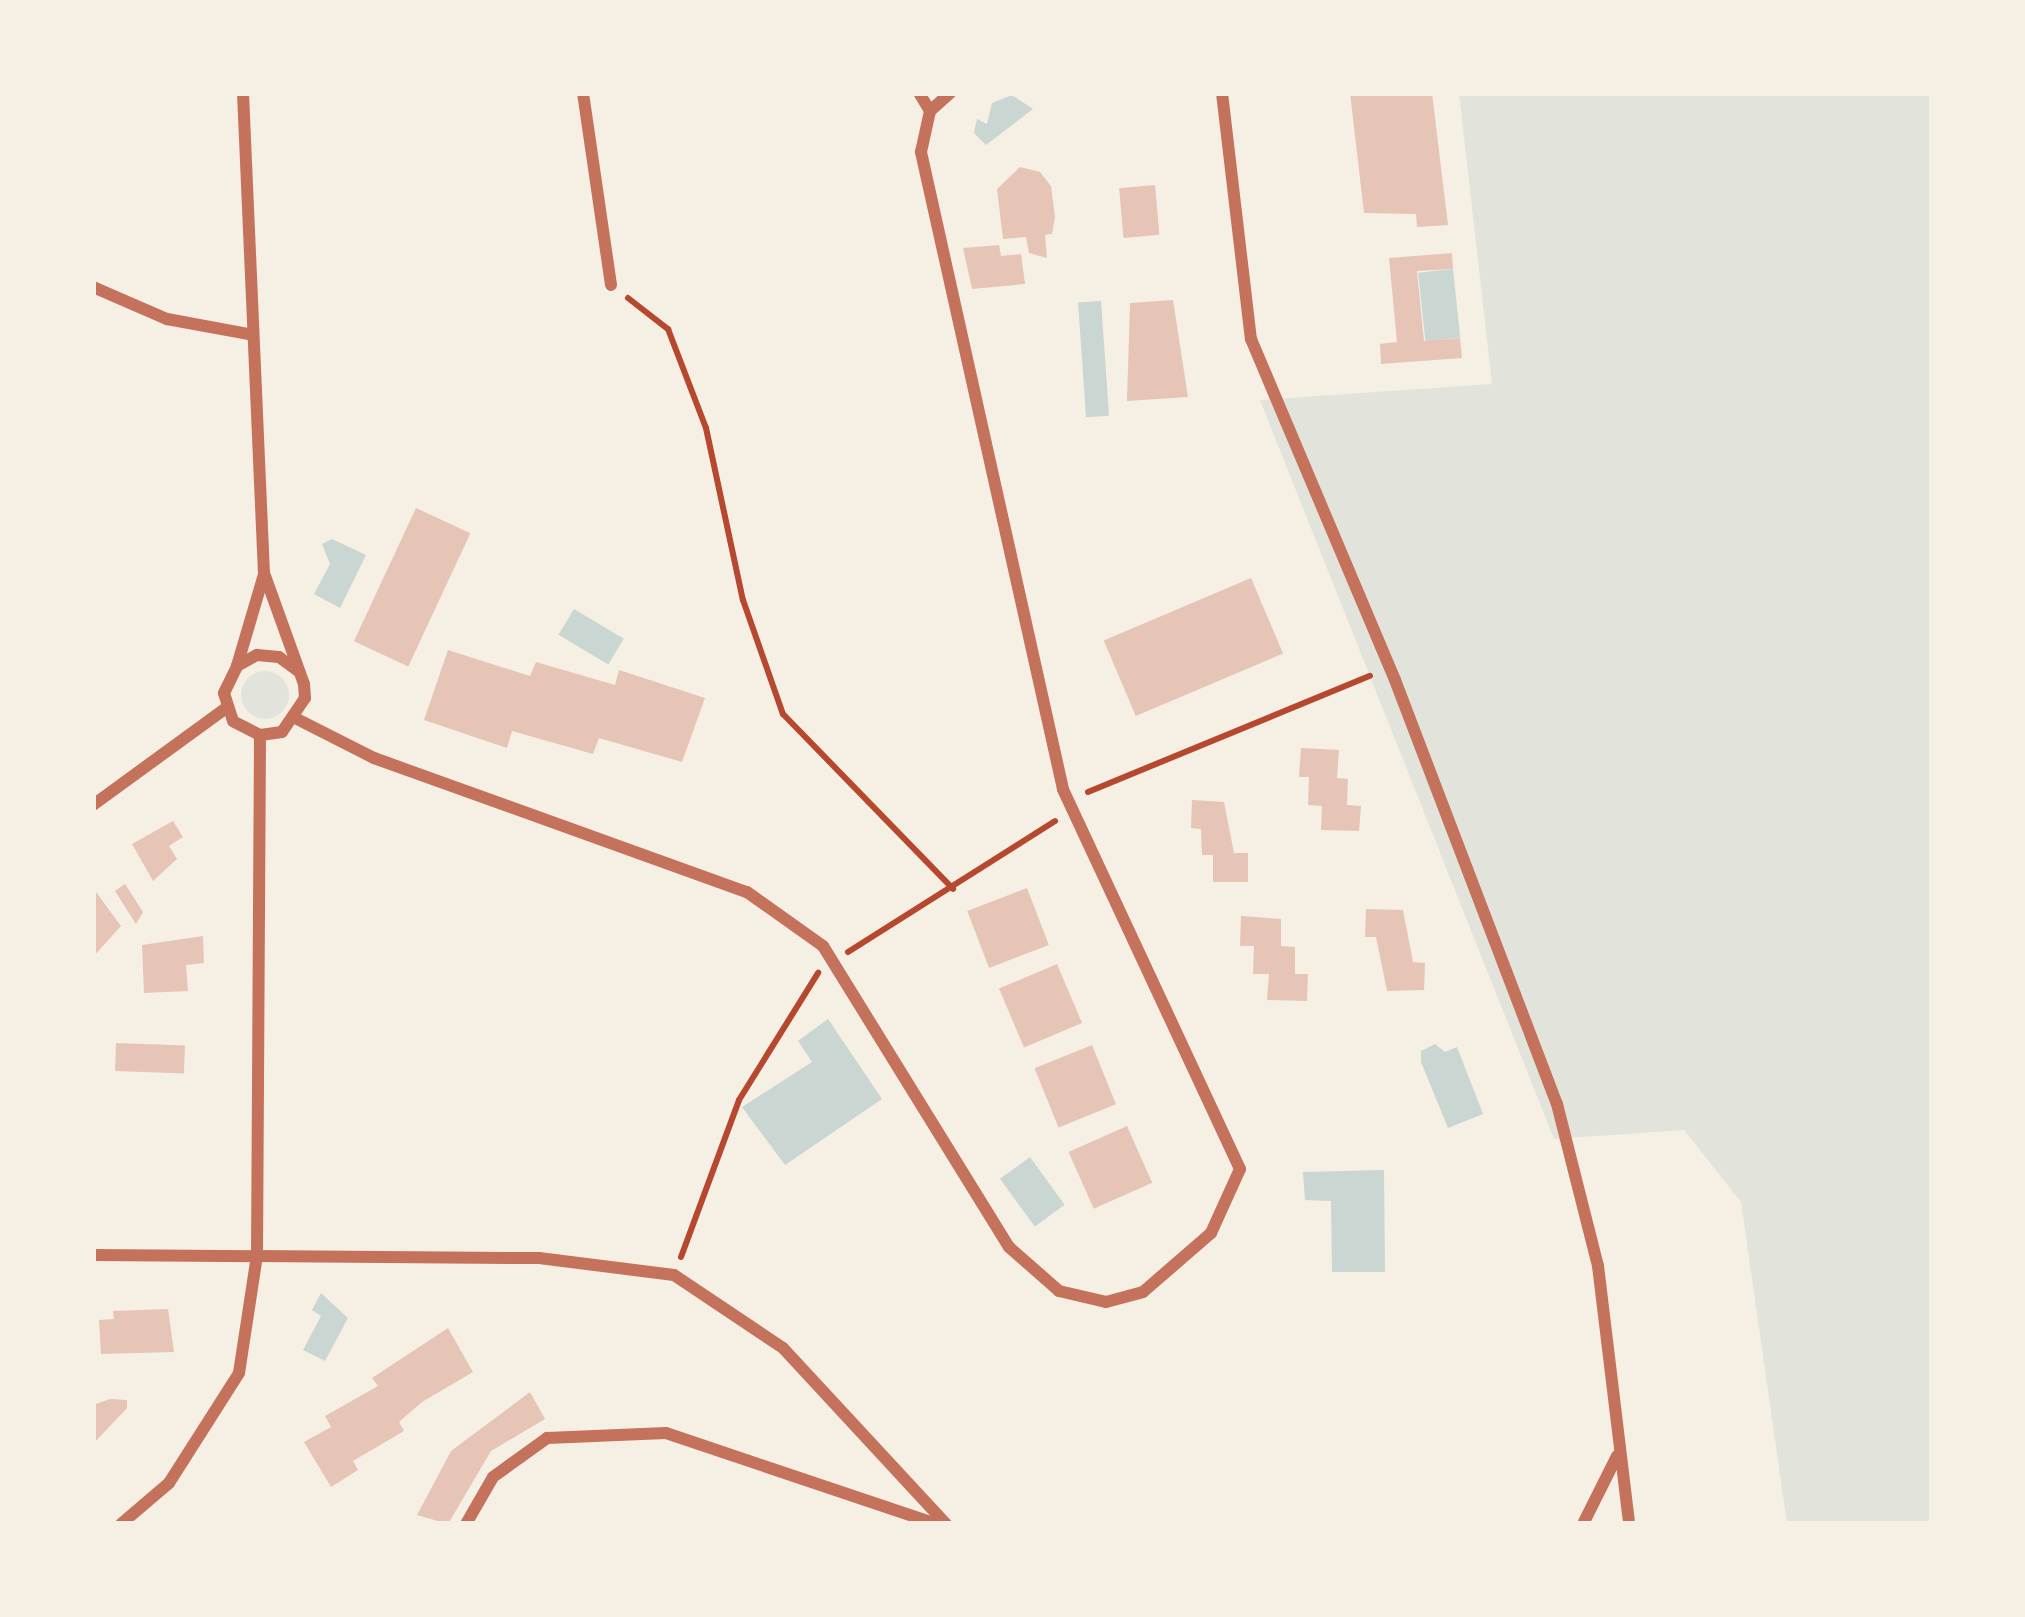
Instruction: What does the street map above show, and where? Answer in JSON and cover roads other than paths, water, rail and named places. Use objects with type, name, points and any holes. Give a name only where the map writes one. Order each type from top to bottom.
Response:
[{"type":"street","points":[[243,93],[251,154],[248,334],[264,573],[305,698],[297,718],[260,735]]},
{"type":"street","points":[[583,93],[611,285]]},
{"type":"street","points":[[919,93],[930,111]]},
{"type":"street","points":[[297,718],[374,758],[747,892],[824,946],[1010,1247],[1059,1292],[1106,1302],[1143,1292],[1211,1233],[1240,1169],[1071,805],[921,152],[930,111],[950,93]]},
{"type":"street","points":[[1222,93],[1251,338],[1389,668],[1557,1104],[1598,1266],[1629,1524]]},
{"type":"street","points":[[93,287],[167,319],[248,334]]},
{"type":"street","points":[[93,805],[226,708],[264,573]]},
{"type":"street","points":[[237,666],[257,655],[298,670]]},
{"type":"street","points":[[226,708],[260,735]]},
{"type":"street","points":[[121,1524],[170,1483],[239,1373],[257,1256],[260,735]]},
{"type":"street","points":[[93,1255],[539,1258],[674,1275],[783,1348],[946,1524]]},
{"type":"street","points":[[466,1524],[493,1477],[547,1438],[666,1433],[937,1524]]},
{"type":"street","points":[[1582,1524],[1618,1455]]}]
